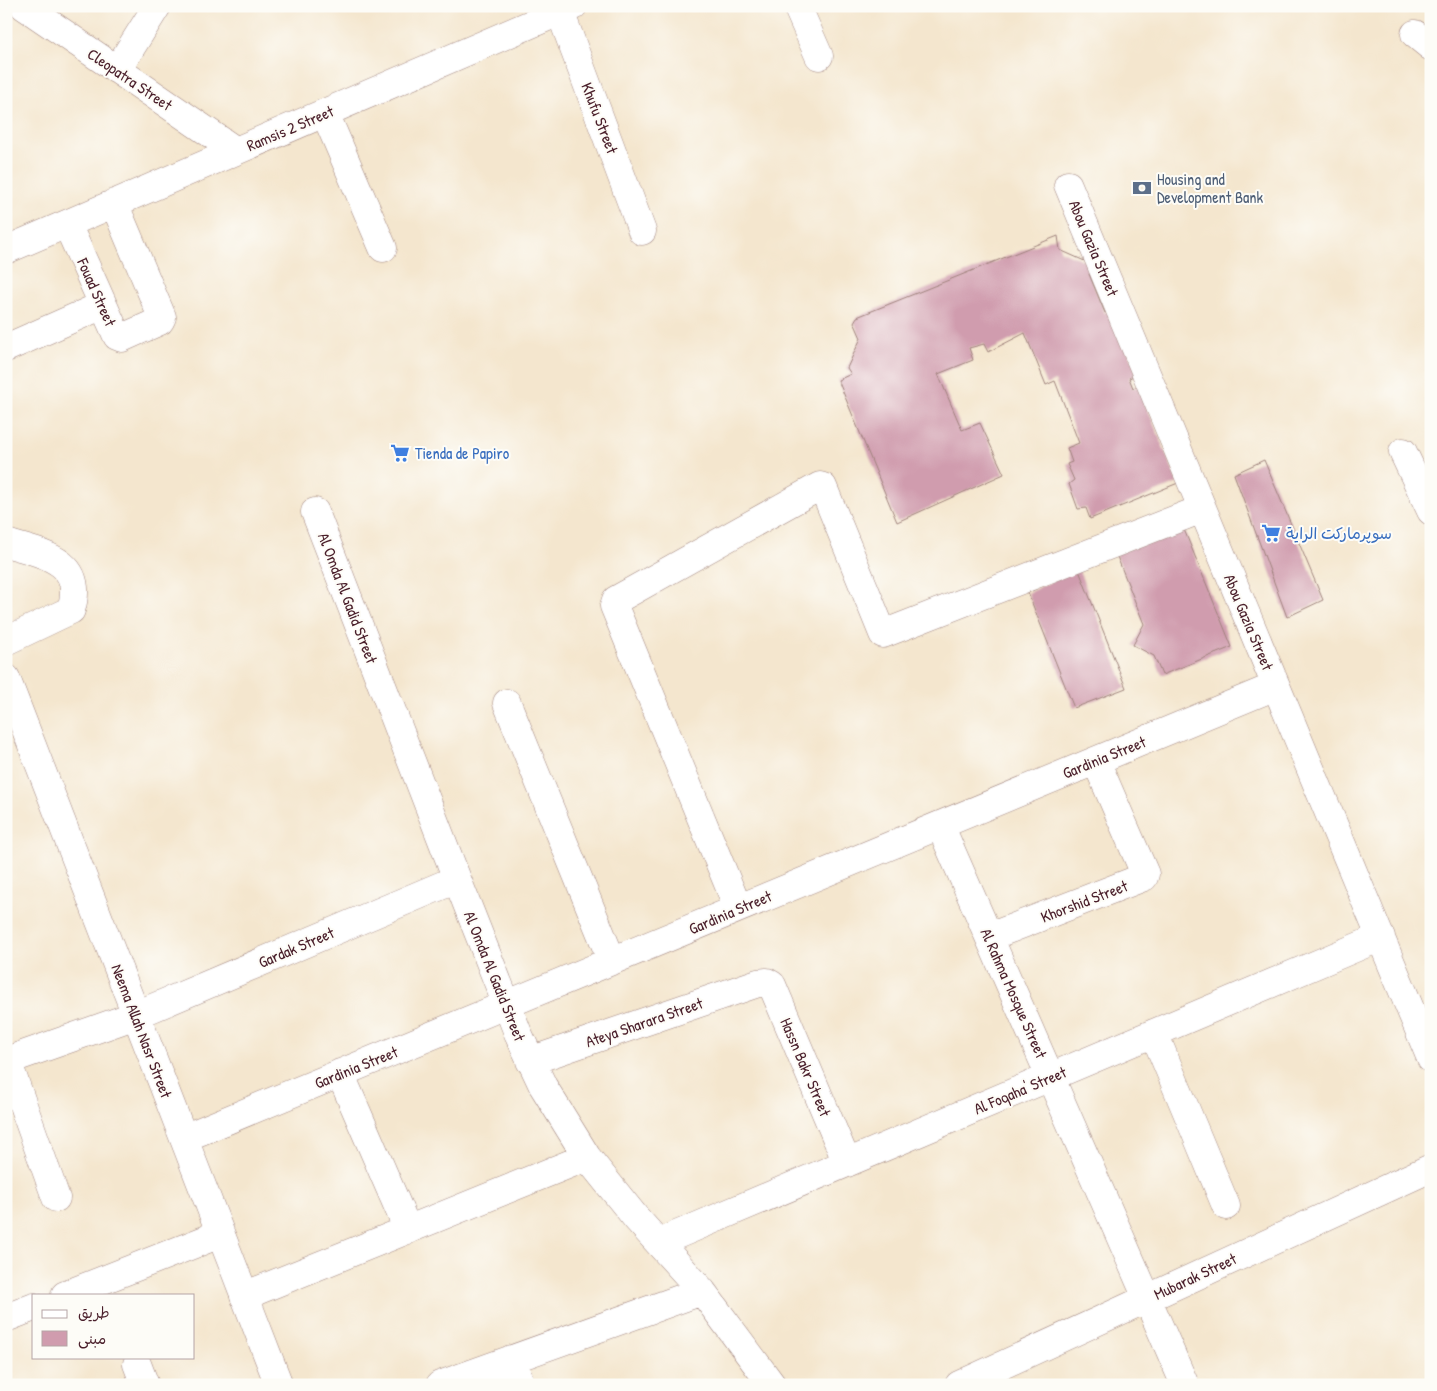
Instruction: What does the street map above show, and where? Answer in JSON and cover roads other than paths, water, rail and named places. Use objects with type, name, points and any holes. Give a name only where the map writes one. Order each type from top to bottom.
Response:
[{"type":"street","name":"Cleopatra Street","points":[[24,6],[236,151]]},
{"type":"street","points":[[117,70],[157,6]]},
{"type":"street","points":[[797,6],[819,56]]},
{"type":"street","name":"Ramsis 2 Street","points":[[6,250],[564,8]]},
{"type":"street","name":"Khufu Street","points":[[564,8],[642,230]]},
{"type":"street","points":[[325,113],[383,248]]},
{"type":"street","name":"Abou Gazia Street","points":[[1068,184],[1431,1059]]},
{"type":"street","name":"Fouad Street","points":[[67,224],[118,338],[122,338],[160,321],[162,318],[114,203]]},
{"type":"street","points":[[6,348],[103,305]]},
{"type":"street","points":[[1404,452],[1431,511]]},
{"type":"street","points":[[738,908],[614,606],[616,600],[820,486],[883,634],[1202,509]]},
{"type":"street","name":"Al Omda Al Gadid Street","points":[[315,512],[456,879],[530,1061],[556,1110],[587,1157],[624,1203],[702,1291],[772,1385]]},
{"type":"street","points":[[6,543],[51,557],[62,564],[74,586],[75,598],[71,610],[6,641]]},
{"type":"street","name":"Neema Allah Nasr Street","points":[[6,678],[278,1385]]},
{"type":"street","name":"Gardinia Street","points":[[184,1138],[1276,686]]},
{"type":"street","points":[[507,703],[612,961]]},
{"type":"street","name":"Khorshid Street","points":[[989,936],[1144,877],[1145,874],[1096,761]]},
{"type":"street","name":"Al Rahma Mosque Street","points":[[940,825],[1147,1298]]},
{"type":"street","name":"Gardak Street","points":[[7,1060],[136,1015],[456,879]]},
{"type":"street","name":"Al Foqaha' Street","points":[[660,1242],[1381,937]]},
{"type":"street","name":"Hassn Bakr Street","points":[[758,983],[767,982],[772,985],[846,1163]]},
{"type":"street","name":"Ateya Sharara Street","points":[[530,1061],[758,983]]},
{"type":"street","points":[[1154,1033],[1226,1206]]},
{"type":"street","points":[[7,1060],[56,1198]]},
{"type":"street","points":[[340,1073],[408,1230]]},
{"type":"street","points":[[244,1296],[587,1157]]},
{"type":"street","name":"Mubarak Street","points":[[959,1385],[1431,1168]]},
{"type":"street","points":[[68,1294],[220,1234]]},
{"type":"street","points":[[440,1385],[702,1291]]},
{"type":"street","points":[[1147,1298],[1185,1385]]},
{"type":"street","points":[[6,1318],[32,1308]]},
{"type":"street","points":[[511,1359],[521,1385]]},
{"type":"place","name":"Housing and Development Bank","points":[[1142,188]]},
{"type":"place","name":"Tienda de Papiro","points":[[400,453]]},
{"type":"place","name":"سوپرمارکت الراية","points":[[1271,533]]}]
